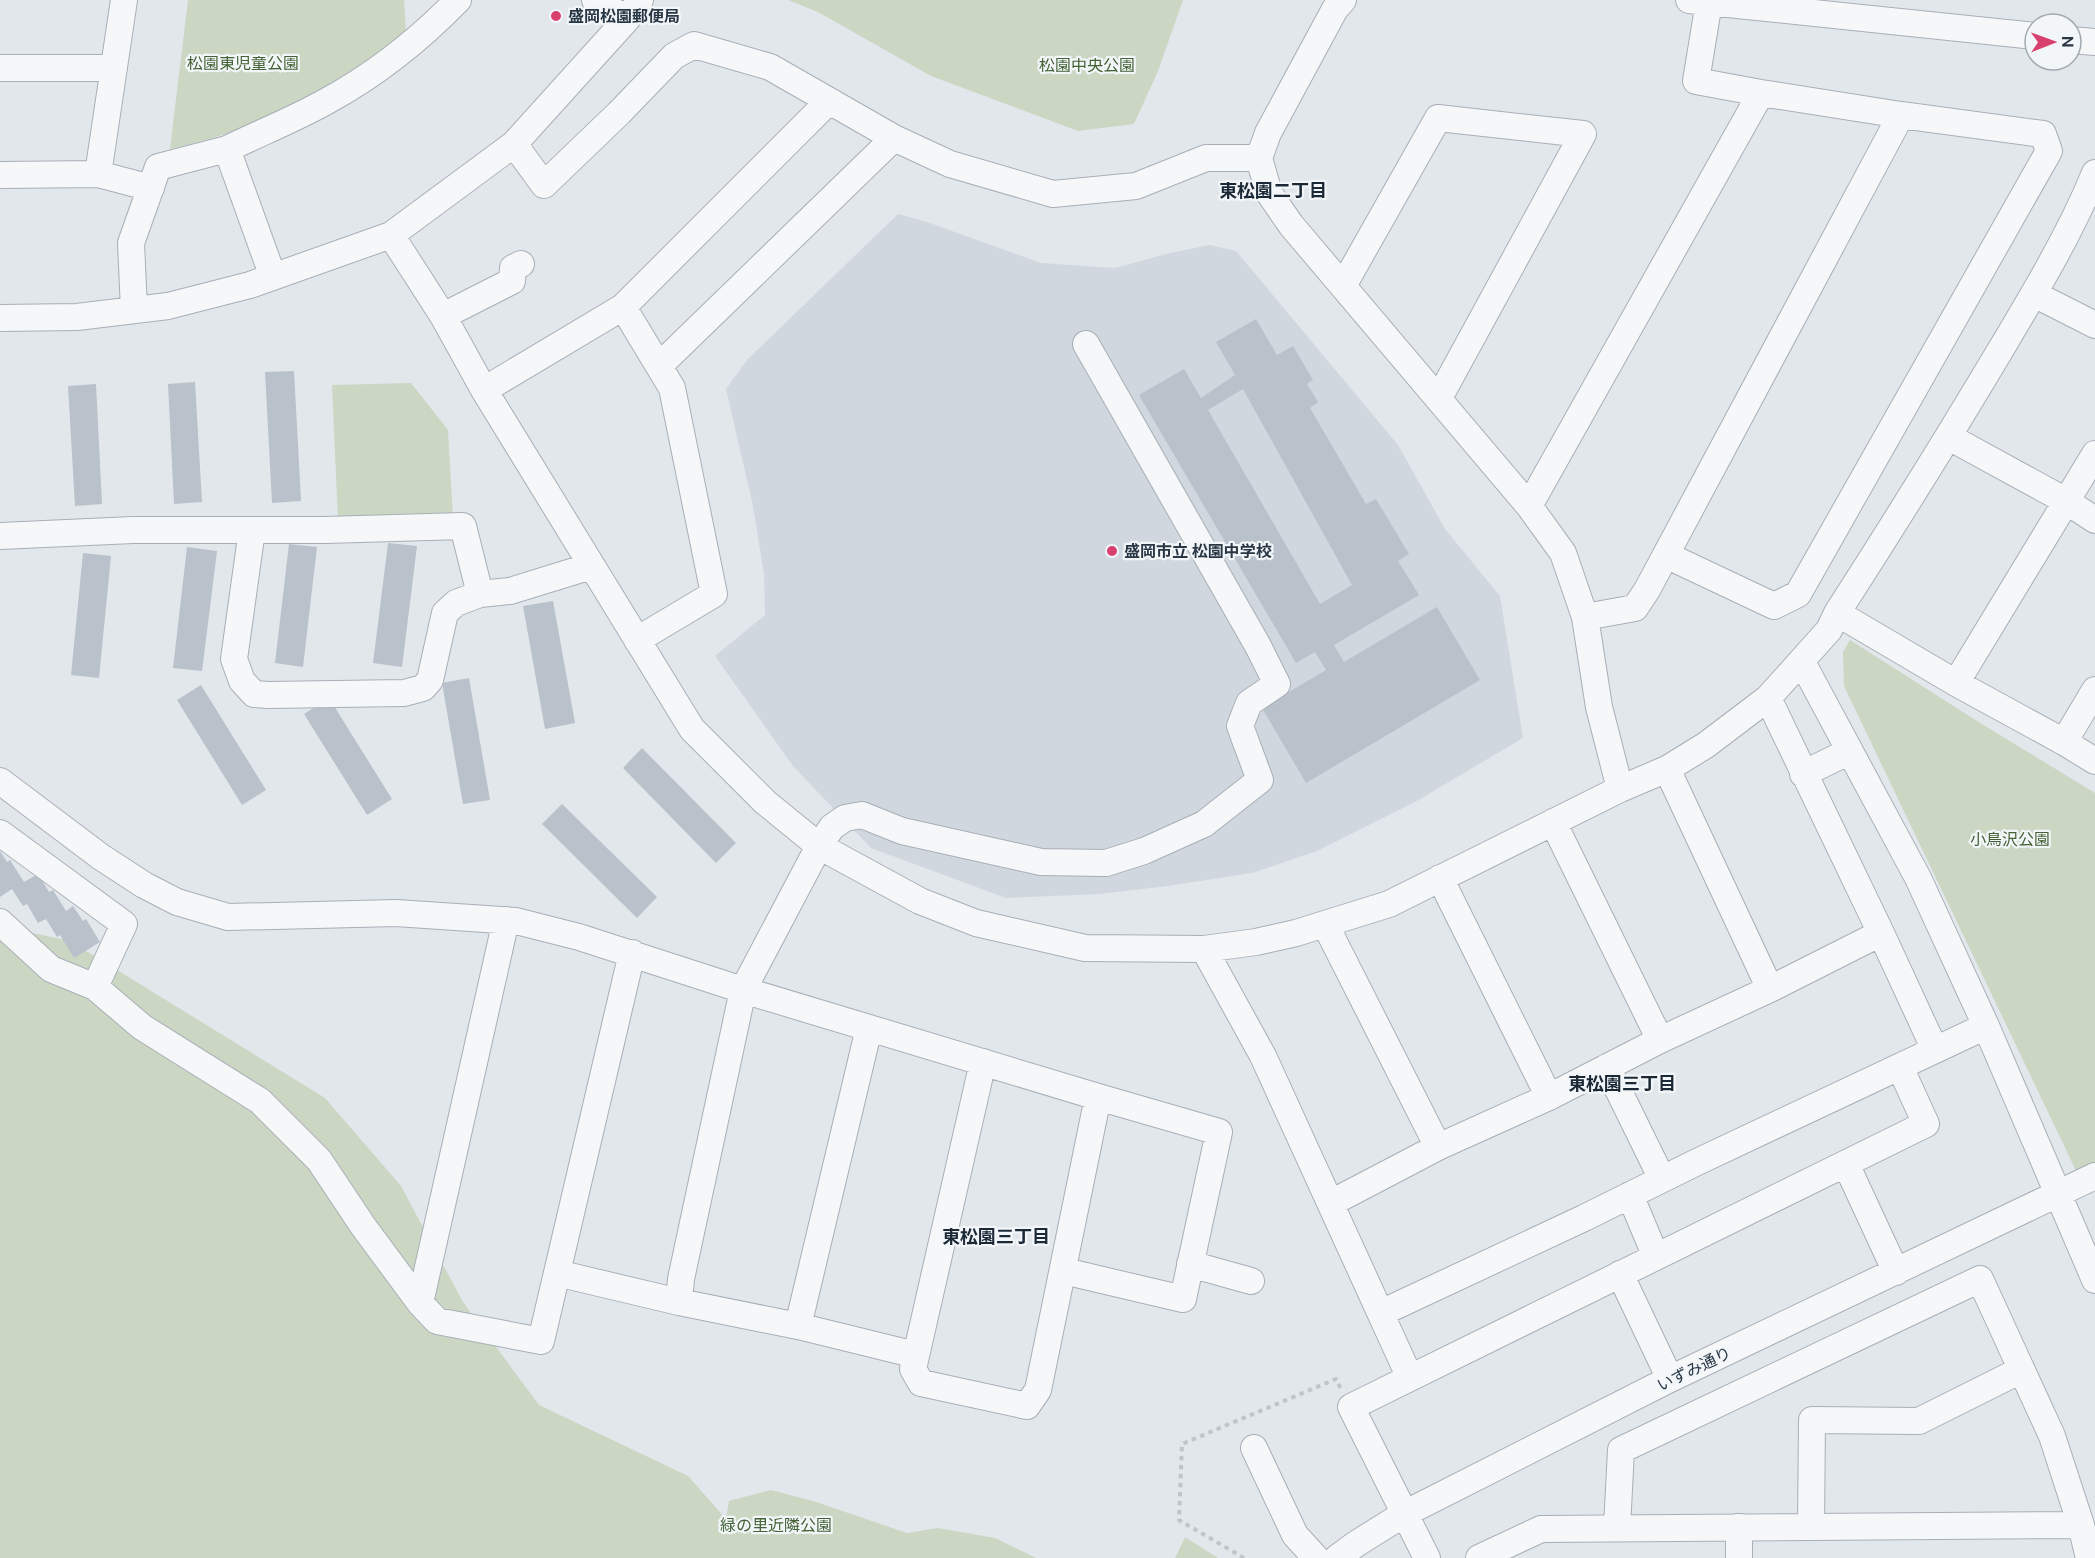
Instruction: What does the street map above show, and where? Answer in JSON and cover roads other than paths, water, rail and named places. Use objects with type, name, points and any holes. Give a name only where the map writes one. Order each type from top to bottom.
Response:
[{"type":"street","points":[[99,174],[124,0]]},
{"type":"street","points":[[134,310],[131,243],[158,167],[227,148],[328,101],[385,63],[434,25],[458,0]]},
{"type":"street","points":[[0,318],[77,317],[168,306],[250,285],[391,235],[514,144],[633,10],[595,0]]},
{"type":"street","points":[[1343,0],[1335,9],[1268,133],[1259,159],[1269,193],[1291,225],[1529,506],[1563,553],[1585,617],[1599,707],[1620,789]]},
{"type":"street","points":[[1666,555],[1774,606],[1798,594],[2049,151],[2043,134],[1901,115],[1696,81],[1699,1],[2023,35]]},
{"type":"street","points":[[514,144],[544,185],[674,56],[694,45],[770,67],[894,138],[950,164],[1053,194],[1136,186],[1206,158],[1259,159]]},
{"type":"street","points":[[0,68],[114,68]]},
{"type":"street","points":[[1529,506],[1761,93]]},
{"type":"street","points":[[484,390],[623,307],[829,101]]},
{"type":"street","points":[[1585,617],[1635,608],[1666,555],[1901,115]]},
{"type":"street","points":[[1343,285],[1438,118],[1583,134],[1439,398]]},
{"type":"street","points":[[659,366],[894,138]]},
{"type":"street","points":[[227,148],[273,277]]},
{"type":"street","points":[[391,235],[443,316],[484,390],[692,729],[765,801],[819,846],[920,901],[976,923],[1085,948],[1203,949],[1256,942],[1326,924],[1389,904],[1620,789],[1667,769],[1706,745],[1768,698],[1829,630],[1837,613],[1949,437],[2034,294],[2083,203],[2095,173]]},
{"type":"street","points":[[0,175],[99,174],[151,188]]},
{"type":"street","points":[[443,316],[512,281],[513,268],[521,264]]},
{"type":"street","points":[[2034,294],[2095,326]]},
{"type":"street","points":[[623,307],[672,388],[714,594],[637,640]]},
{"type":"street","points":[[679,1302],[681,1279],[743,990],[819,846],[832,826],[845,818],[862,815],[902,831],[1041,862],[1106,863],[1144,851],[1204,824],[1260,780],[1240,726],[1250,703],[1277,684],[1258,645],[1086,344]]},
{"type":"street","points":[[1949,437],[2066,501],[2095,520]]},
{"type":"street","points":[[1956,683],[2095,454]]},
{"type":"street","points":[[0,536],[133,530],[463,526],[480,594]]},
{"type":"street","points":[[252,530],[234,659],[242,681],[254,694],[404,693],[423,688],[430,680],[445,613],[456,603],[480,594],[510,591],[591,566]]},
{"type":"street","points":[[1837,613],[1956,683],[2095,760]]},
{"type":"street","points":[[1802,662],[1918,878],[1986,1026],[2095,1280]]},
{"type":"street","points":[[2064,742],[2095,690]]},
{"type":"street","points":[[1768,698],[1935,1050]]},
{"type":"street","points":[[1803,774],[1850,751]]},
{"type":"street","points":[[1667,769],[1770,988]]},
{"type":"street","points":[[0,781],[101,857],[144,885],[177,902],[228,917],[396,913],[516,921],[579,936],[743,990],[1219,1132],[1183,1299],[1064,1271]]},
{"type":"street","points":[[1553,822],[1660,1040]]},
{"type":"street","points":[[0,833],[124,924],[95,987]]},
{"type":"street","points":[[1440,878],[1549,1097]]},
{"type":"street","points":[[420,1303],[506,920]]},
{"type":"street","points":[[0,922],[51,969],[95,987],[142,1027],[260,1101],[319,1161],[363,1226],[420,1303],[437,1322],[541,1341],[632,953]]},
{"type":"street","points":[[1326,924],[1438,1147]]},
{"type":"street","points":[[1331,1203],[1438,1147],[1549,1097],[1660,1040],[1881,933]]},
{"type":"street","points":[[1203,949],[1263,1056],[1410,1378]]},
{"type":"street","points":[[1381,1313],[1986,1026]]},
{"type":"street","points":[[798,1326],[869,1028]]},
{"type":"street","points":[[983,1062],[913,1369],[921,1383],[1027,1406],[1038,1390],[1098,1097]]},
{"type":"street","points":[[1607,1067],[1662,1179]]},
{"type":"street","points":[[1427,1558],[1351,1407],[1926,1124],[1899,1067]]},
{"type":"street","points":[[1846,1164],[1896,1272]]},
{"type":"street","name":"いずみ通り","points":[[1337,1558],[1404,1514],[1670,1379],[2095,1176]]},
{"type":"street","points":[[1630,1195],[1656,1257]]},
{"type":"street","points":[[1190,1264],[1251,1281]]},
{"type":"street","points":[[557,1273],[679,1302],[798,1326],[916,1355]]},
{"type":"street","points":[[1620,1274],[1670,1379]]},
{"type":"street","points":[[1617,1528],[1621,1450],[1980,1279],[2052,1436],[2081,1525],[2089,1558]]},
{"type":"street","points":[[1811,1527],[1812,1420],[1919,1420],[2021,1370]]},
{"type":"street","points":[[1254,1448],[1295,1536],[1316,1558]]},
{"type":"street","points":[[1479,1558],[1541,1529],[2081,1525]]},
{"type":"street","points":[[1739,1527],[1739,1558]]},
{"type":"place","name":"盛岡松園郵便局","points":[[556,16]]},
{"type":"place","name":"盛岡市立 松園中学校","points":[[1112,551]]},
{"type":"district","name":"東松園二丁目","points":[[1273,191]]},
{"type":"district","name":"東松園三丁目","points":[[1622,1084]]},
{"type":"district","name":"東松園三丁目","points":[[996,1237]]},
{"type":"park label","name":"松園東児童公園","points":[[243,63]]},
{"type":"park label","name":"松園中央公園","points":[[1087,65]]},
{"type":"park label","name":"小鳥沢公園","points":[[2010,839]]},
{"type":"park label","name":"緑の里近隣公園","points":[[776,1525]]}]
